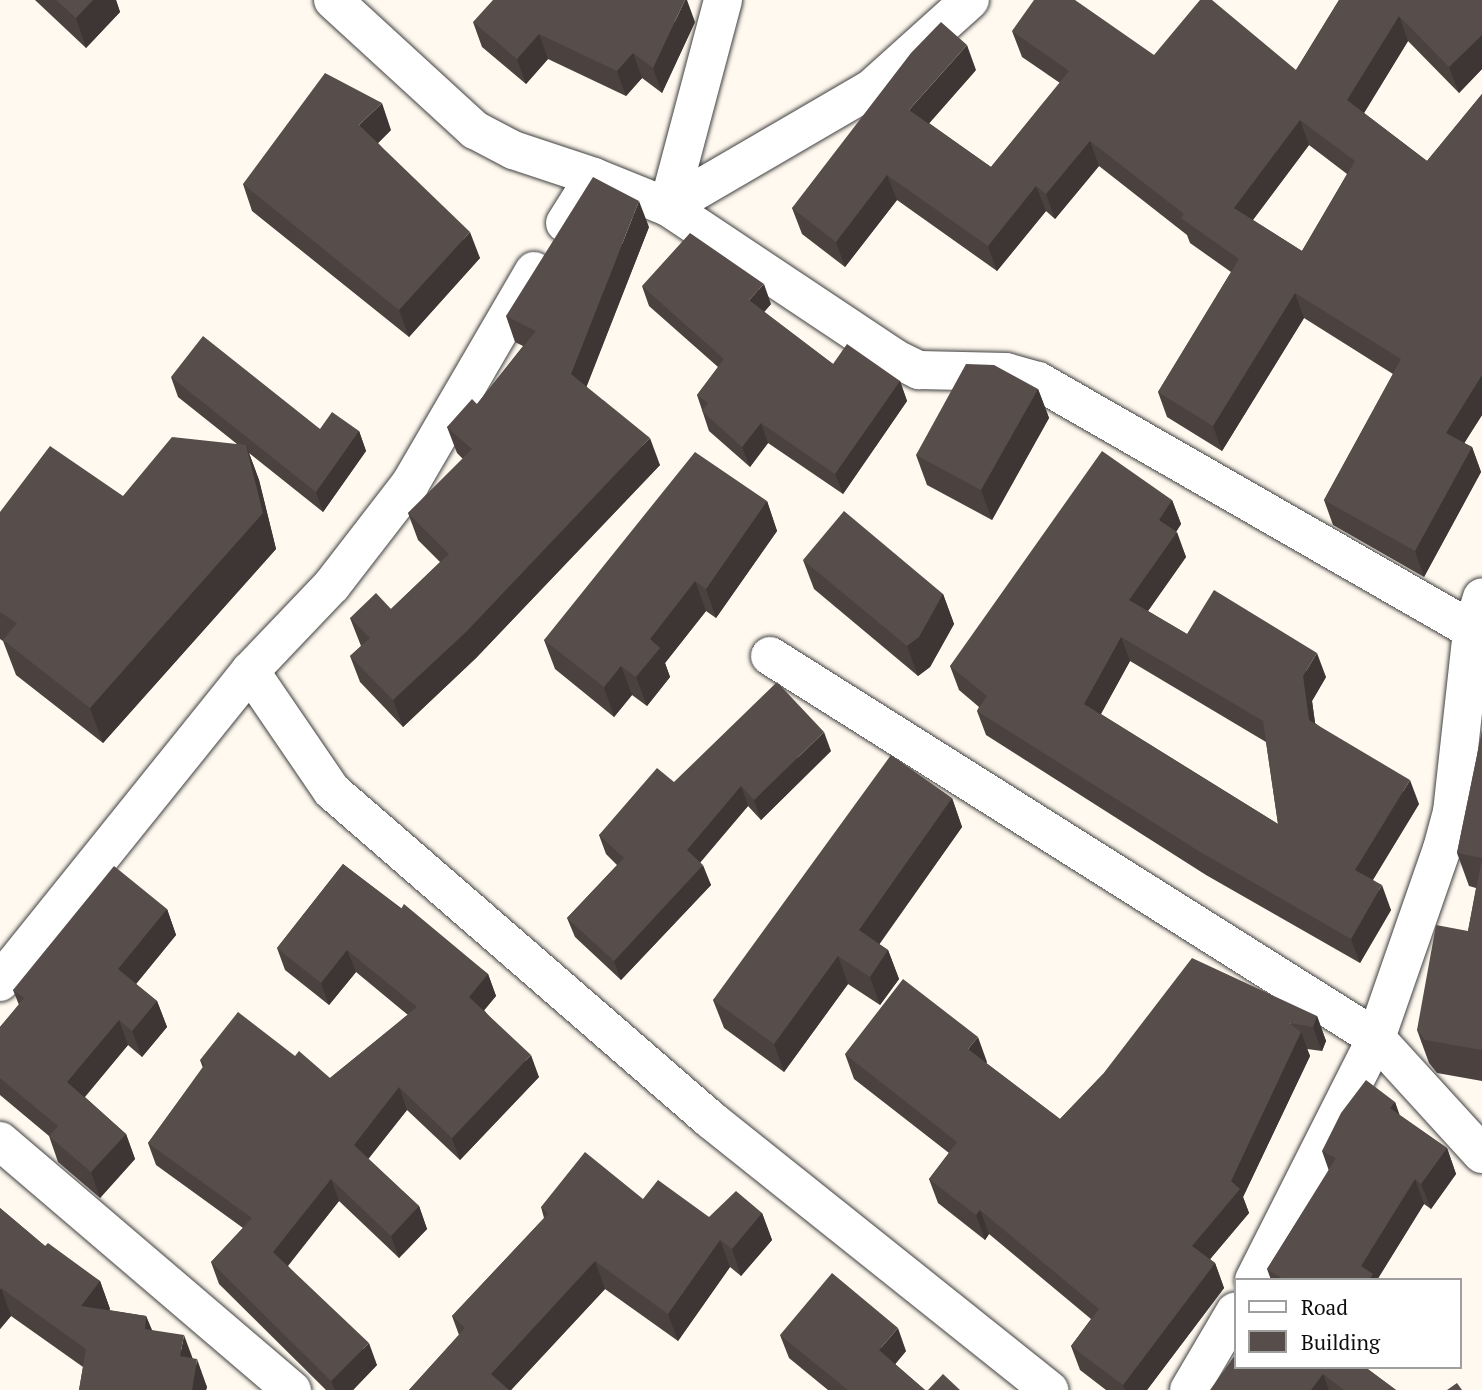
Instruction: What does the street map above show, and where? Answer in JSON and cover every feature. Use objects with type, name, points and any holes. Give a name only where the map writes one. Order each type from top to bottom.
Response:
[{"type":"street","points":[[333,0],[475,130],[513,150],[594,177],[668,207],[894,358],[919,370],[1006,372],[1038,380],[1477,614],[1452,812],[1376,1038],[1255,1278]]},
{"type":"street","points":[[668,207],[723,0]]},
{"type":"street","points":[[668,207],[871,89],[970,0]]},
{"type":"street","points":[[0,982],[250,671],[332,585],[410,484],[503,320],[594,177]]},
{"type":"street","points":[[770,656],[1376,1038],[1482,1154]]},
{"type":"street","points":[[250,671],[332,791],[711,1120],[1049,1390]]},
{"type":"street","points":[[0,1141],[292,1390]]},
{"type":"street","points":[[1189,1390],[1234,1314]]},
{"type":"building","points":[[56,0],[93,0],[76,18]]},
{"type":"building","points":[[493,0],[685,0],[653,68],[633,53],[617,71],[539,34],[517,59],[473,22]]},
{"type":"building","points":[[1034,0],[1075,0],[1154,55],[1200,0],[1212,0],[1296,70],[1339,0],[1482,0],[1482,35],[1449,67],[1399,16],[1347,100],[1427,161],[1482,94],[1482,375],[1446,433],[1472,447],[1415,551],[1324,500],[1401,359],[1295,293],[1213,426],[1158,392],[1239,259],[1181,218],[1184,214],[1090,141],[1046,194],[1036,186],[988,246],[887,175],[836,242],[792,208],[911,53],[941,22],[967,45],[909,110],[991,167],[1069,71],[1012,31]],"holes":[[[1300,120],[1355,161],[1302,251],[1234,208]]]},
{"type":"building","points":[[325,73],[382,103],[359,125],[470,232],[399,310],[243,184]]},
{"type":"building","points":[[593,177],[639,201],[571,374],[650,438],[467,631],[393,700],[350,656],[370,638],[350,618],[376,593],[391,609],[449,554],[408,513],[472,449],[447,427],[472,399],[477,404],[536,331],[506,316]]},
{"type":"building","points":[[690,233],[764,284],[749,300],[833,364],[847,344],[900,381],[835,474],[761,423],[742,447],[702,411],[708,403],[697,395],[724,359],[642,286]]},
{"type":"building","points":[[203,336],[320,429],[332,412],[359,431],[316,492],[171,377]]},
{"type":"building","points":[[966,364],[994,365],[1038,389],[981,490],[916,455]]},
{"type":"building","points":[[172,437],[246,445],[263,513],[90,708],[3,640],[17,623],[0,612],[0,512],[50,446],[123,496]]},
{"type":"building","points":[[1102,451],[1172,500],[1159,520],[1177,532],[1129,600],[1187,634],[1214,590],[1317,653],[1303,676],[1309,720],[1410,780],[1355,870],[1382,885],[1351,939],[1197,850],[977,711],[987,696],[950,666]],"holes":[[[1121,637],[1263,721],[1278,824],[1084,704]]]},
{"type":"building","points":[[695,452],[767,501],[706,589],[695,581],[650,639],[660,648],[636,677],[621,666],[604,687],[544,640]]},
{"type":"building","points":[[844,511],[943,594],[919,637],[907,646],[803,560]]},
{"type":"building","points":[[777,682],[824,732],[754,800],[741,786],[687,850],[703,865],[614,961],[567,918],[624,858],[599,835],[657,768],[674,782]]},
{"type":"building","points":[[1482,731],[1482,858],[1457,853]]},
{"type":"building","points":[[891,755],[952,798],[859,930],[888,950],[870,977],[838,956],[774,1044],[713,1000]]},
{"type":"building","points":[[1482,859],[1482,1050],[1425,1040],[1417,1030],[1436,925],[1468,931]]},
{"type":"building","points":[[343,864],[401,909],[404,904],[488,974],[469,997],[531,1055],[452,1138],[399,1087],[354,1145],[419,1206],[391,1236],[331,1179],[273,1252],[369,1343],[331,1381],[211,1262],[252,1218],[148,1143],[205,1064],[200,1060],[238,1012],[295,1056],[299,1051],[330,1078],[417,1007],[347,950],[321,983],[277,948]]},
{"type":"building","points":[[114,866],[167,909],[118,969],[157,1001],[132,1031],[119,1020],[67,1082],[126,1134],[91,1172],[49,1136],[58,1126],[0,1078],[0,1027],[24,998],[13,990]]},
{"type":"building","points":[[1192,958],[1317,1016],[1313,1027],[1289,1023],[1301,1032],[1231,1181],[1240,1189],[1192,1246],[1215,1263],[1123,1385],[1071,1346],[1099,1309],[980,1210],[976,1215],[929,1179],[957,1142],[845,1054],[903,979],[978,1037],[968,1049],[1060,1119],[1103,1074]]},
{"type":"building","points":[[1366,1080],[1395,1102],[1390,1108],[1447,1148],[1421,1184],[1415,1179],[1361,1266],[1373,1274],[1370,1278],[1282,1278],[1267,1269],[1336,1158],[1322,1151],[1341,1113]]},
{"type":"building","points":[[585,1152],[643,1199],[658,1180],[709,1217],[736,1191],[762,1213],[732,1249],[720,1240],[668,1314],[595,1261],[491,1374],[509,1390],[409,1390],[465,1328],[452,1316],[548,1214],[541,1207]]},
{"type":"building","points":[[0,1208],[45,1246],[48,1243],[100,1281],[81,1306],[146,1316],[145,1329],[184,1335],[180,1356],[197,1359],[192,1390],[79,1390],[86,1349],[1,1288],[0,1290]]},
{"type":"building","points":[[832,1273],[898,1328],[879,1350],[925,1390],[848,1390],[780,1335]]},
{"type":"building","points":[[1234,1356],[1234,1369],[1368,1369],[1396,1390],[1344,1390],[1323,1374],[1311,1390],[1210,1390]]},
{"type":"building","points":[[943,1374],[960,1390],[928,1390]]},
{"type":"building","points":[[1457,1383],[1462,1390],[1447,1390]]}]
